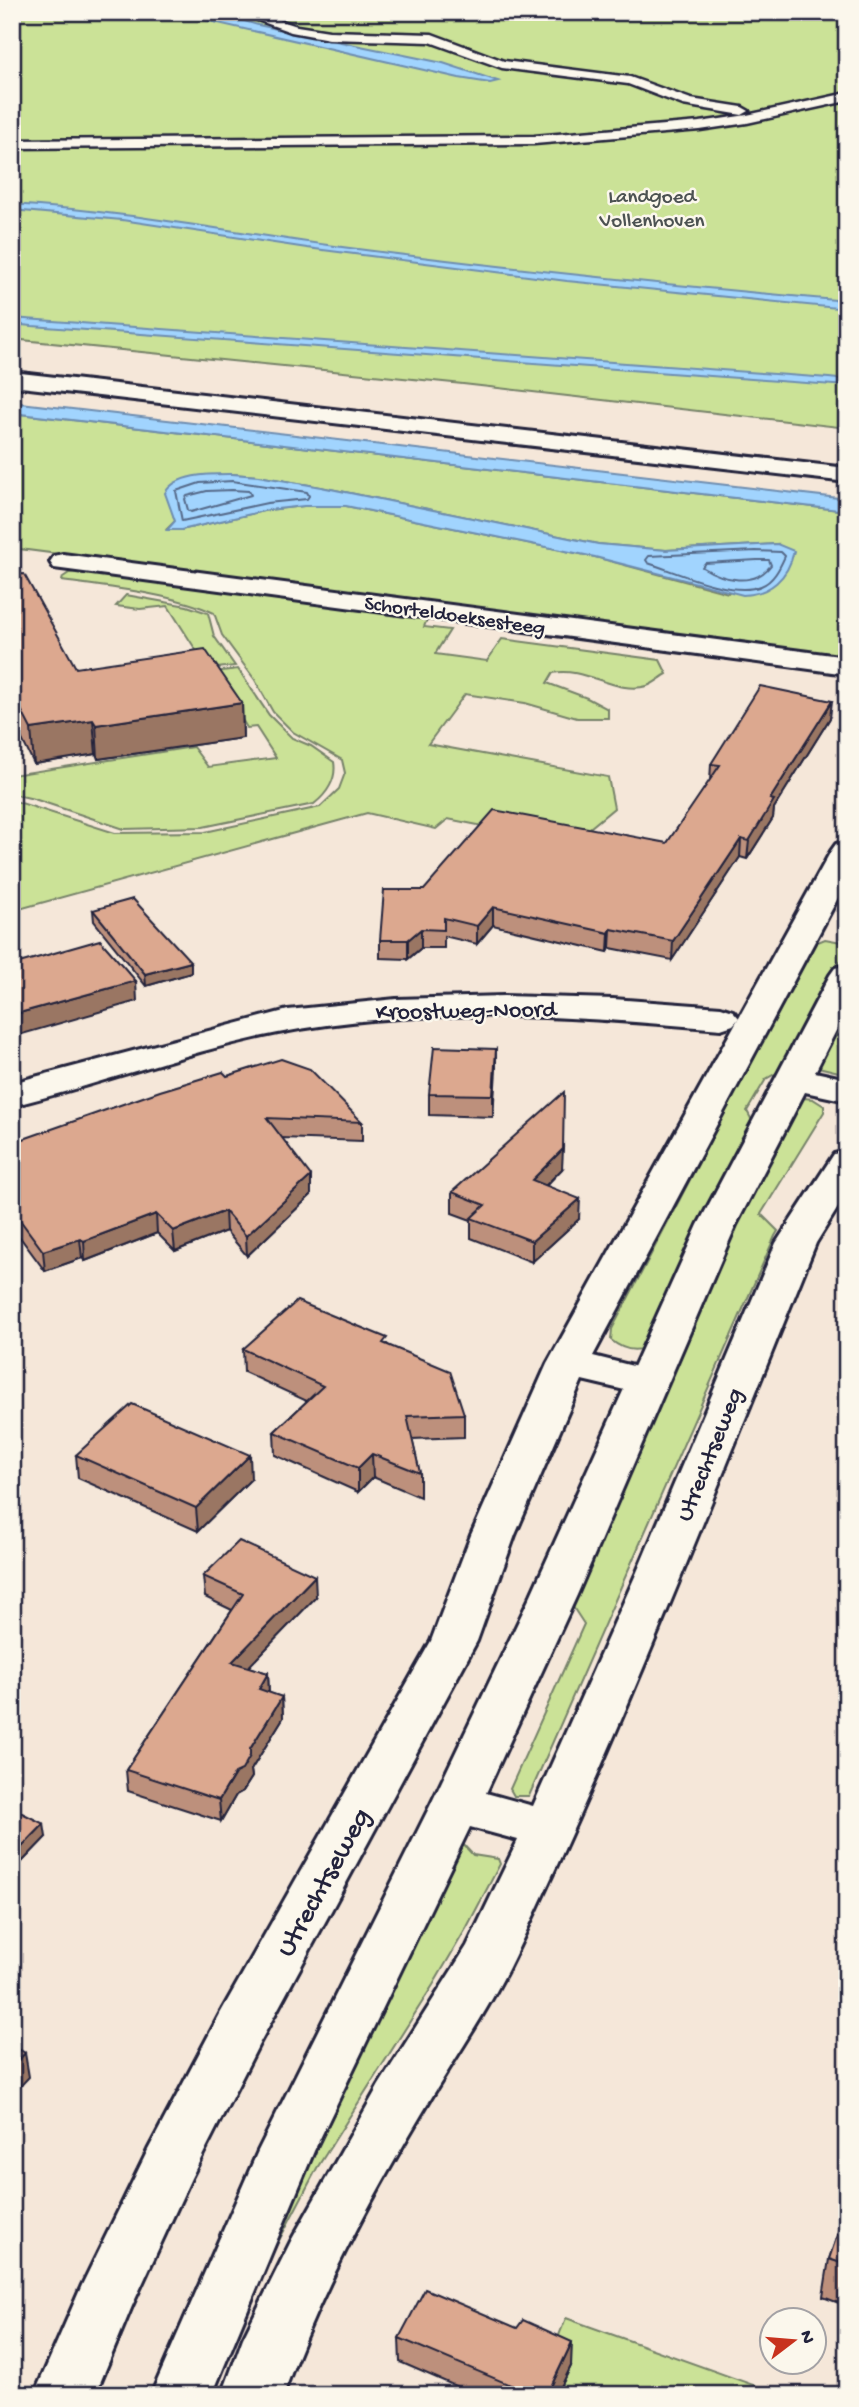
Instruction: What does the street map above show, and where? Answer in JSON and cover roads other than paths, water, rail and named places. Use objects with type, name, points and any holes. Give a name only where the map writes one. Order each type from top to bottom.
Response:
[{"type":"main road","points":[[12,379],[847,475]]},
{"type":"main road","name":"Schorteldoeksesteeg","points":[[63,562],[847,666]]},
{"type":"main road","name":"Utrechtseweg","points":[[64,2395],[103,2304],[174,2155],[253,2004],[454,1641],[493,1535],[568,1364],[847,851]]},
{"type":"main road","points":[[181,2395],[286,2151],[456,1804],[554,1595],[717,1225],[847,975]]},
{"type":"main road","name":"Kroostweg-Noord","points":[[12,1095],[84,1073],[285,1021],[373,1009],[447,1005],[641,1011],[721,1018]]},
{"type":"main road","points":[[792,1078],[847,1090]]},
{"type":"main road","name":"Utrechtseweg","points":[[252,2395],[273,2338],[313,2257],[399,2102],[488,1956],[548,1829],[665,1560],[796,1243],[847,1162]]},
{"type":"main road","points":[[568,1364],[646,1382]]},
{"type":"main road","points":[[456,1804],[548,1829]]},
{"type":"lane","points":[[241,12],[313,33],[432,38],[502,64],[630,81],[688,102],[732,110],[791,110]]},
{"type":"lane","points":[[12,144],[534,140],[700,126],[847,97]]},
{"type":"lane","points":[[688,102],[699,109],[704,117],[700,126]]},
{"type":"water","points":[[170,12],[214,12],[258,25],[443,63],[498,81],[490,83],[459,78]]},
{"type":"water","points":[[12,204],[137,217],[468,263],[847,301],[847,309],[567,281],[307,248],[122,220],[12,210]]},
{"type":"water","points":[[12,318],[829,378],[847,380],[847,386],[32,326],[12,324]]},
{"type":"water","points":[[12,402],[847,499],[847,511],[12,413]]},
{"type":"water","points":[[232,474],[321,487],[598,544],[666,550],[777,544],[794,551],[787,569],[776,583],[762,592],[743,595],[595,557],[346,506],[304,506],[268,510],[181,530],[167,530],[175,521],[165,493],[170,486],[195,476]]},
{"type":"park label","name":"Landgoed Vollenhoven","points":[[652,207]]}]
